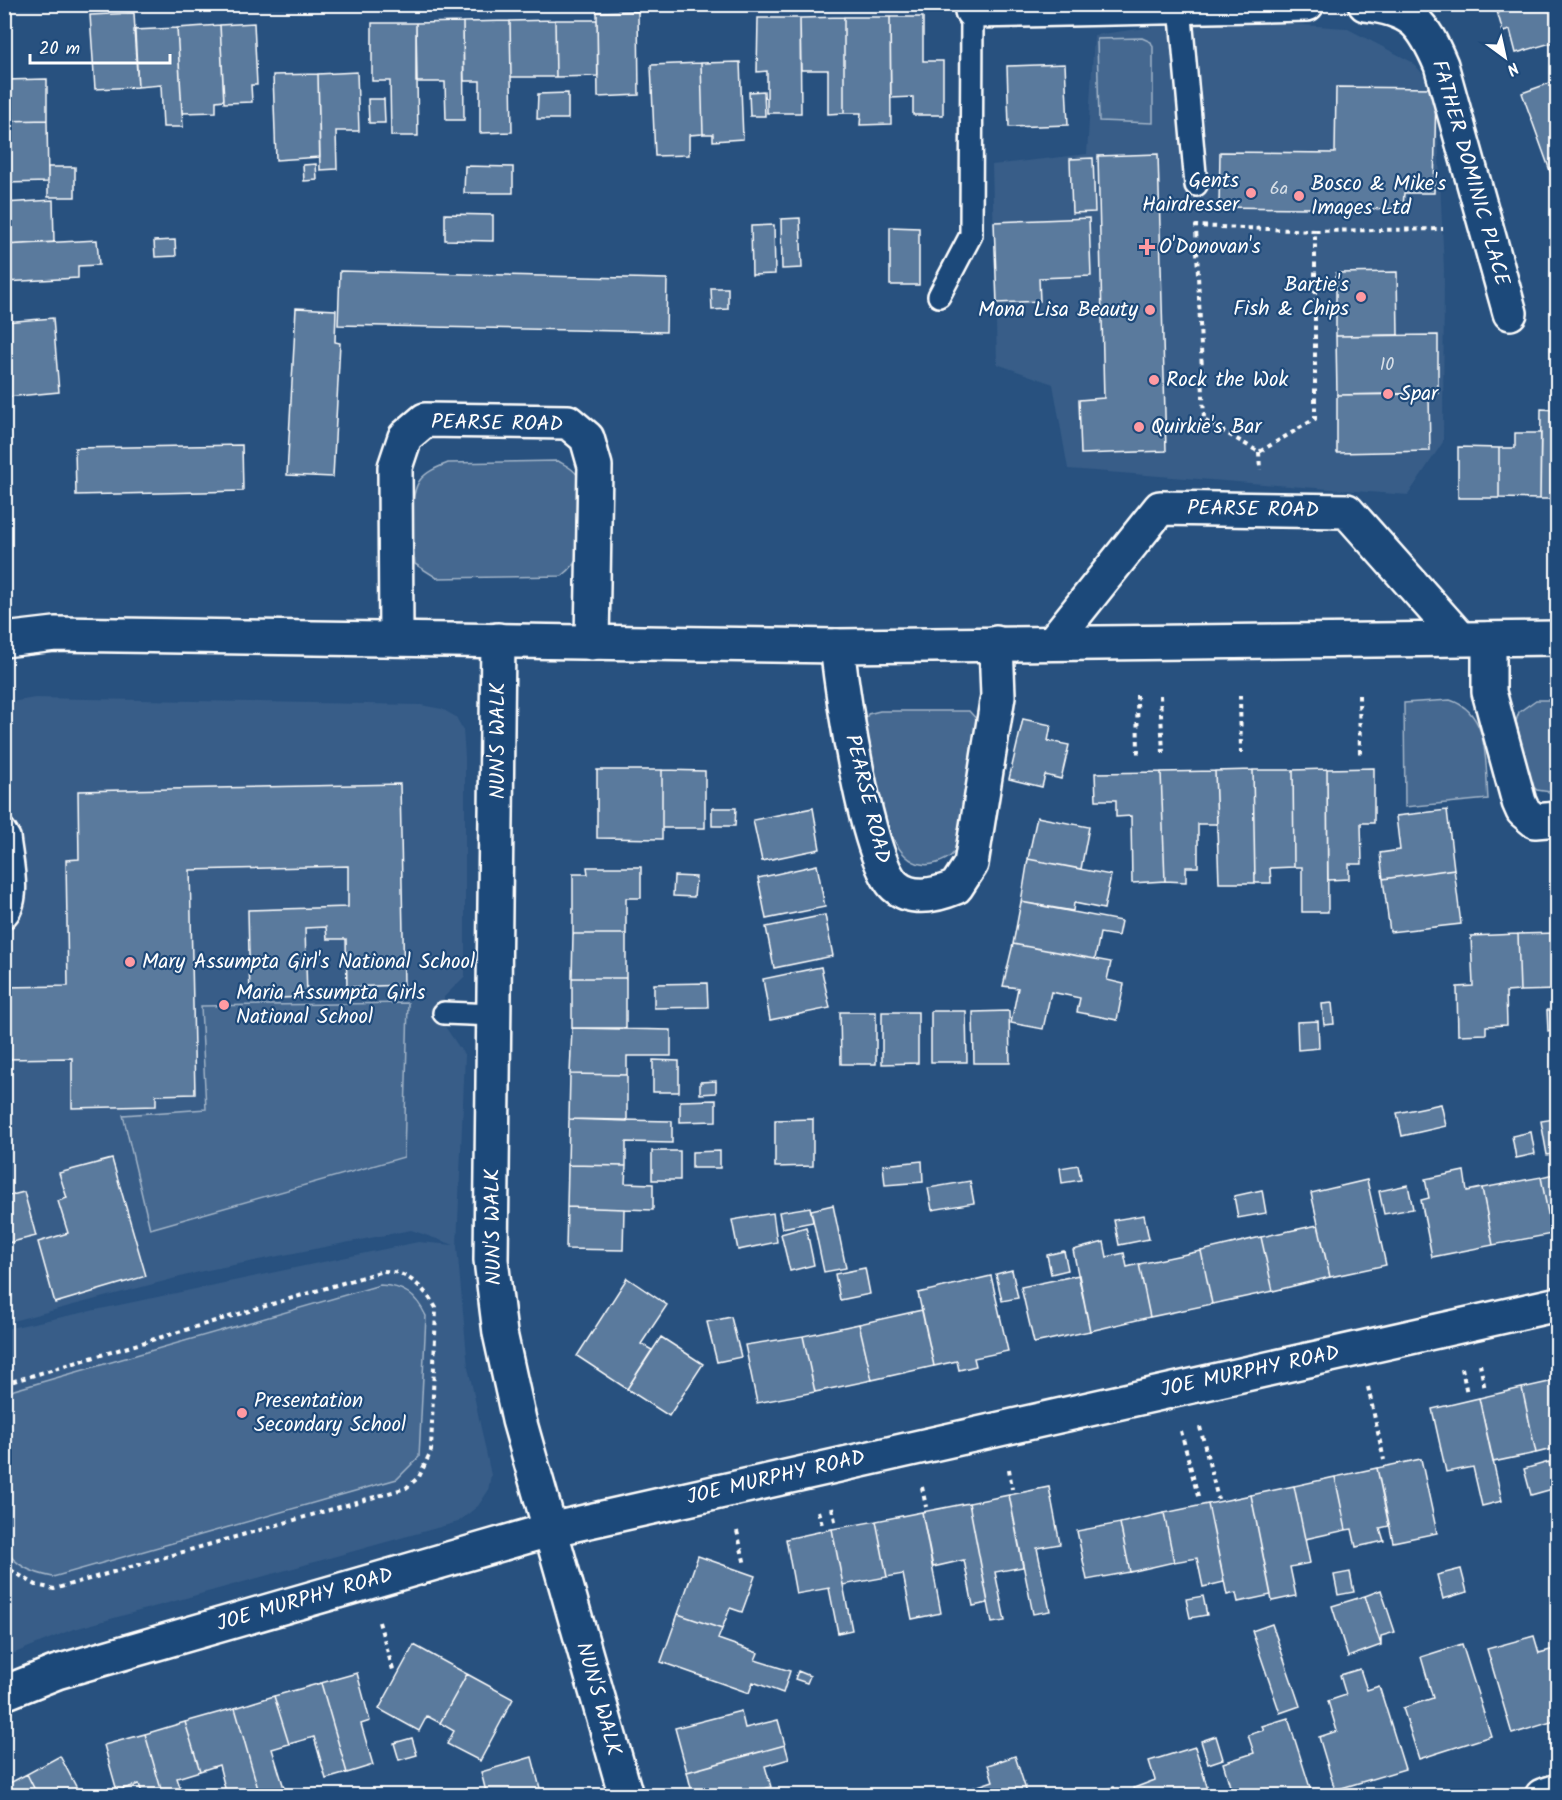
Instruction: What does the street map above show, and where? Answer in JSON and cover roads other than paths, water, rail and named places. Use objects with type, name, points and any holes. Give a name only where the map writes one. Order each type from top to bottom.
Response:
[{"type":"street","points":[[972,8],[1307,4]]},
{"type":"street","name":"FATHER DOMINIC PLACE","points":[[1365,4],[1390,7],[1410,15],[1431,42],[1441,65],[1510,313]]},
{"type":"street","name":"PEARSE ROAD","points":[[396,639],[395,467],[405,437],[425,420],[568,422],[588,438],[595,466],[592,643]]},
{"type":"street","name":"PEARSE ROAD","points":[[1053,642],[1160,508],[1347,512],[1474,638]]},
{"type":"street","points":[[4,640],[56,634],[837,646],[1557,638]]},
{"type":"street","points":[[1474,638],[1523,811],[1535,821],[1557,819]]},
{"type":"street","name":"NUN'S WALK","points":[[498,640],[491,1260],[500,1333],[509,1377],[549,1530],[627,1796]]},
{"type":"street","name":"PEARSE ROAD","points":[[837,646],[845,709],[874,844],[881,866],[894,885],[908,894],[928,895],[956,887],[971,864],[998,696],[996,643]]},
{"type":"street","name":"JOE MURPHY ROAD","points":[[4,1693],[57,1672],[549,1530],[1557,1304]]},
{"type":"street","points":[[1542,1796],[1557,1791]]},
{"type":"lane","points":[[1180,6],[1196,185]]},
{"type":"lane","points":[[939,296],[971,235],[972,8]]},
{"type":"lane","points":[[4,829],[9,837],[14,899],[10,913],[4,918]]},
{"type":"lane","points":[[444,1012],[495,1015]]},
{"type":"place","name":"Gents Hairdresser","points":[[1251,193]]},
{"type":"place","name":"Bosco & Mike's Images Ltd","points":[[1299,196]]},
{"type":"place","name":"O'Donovan's","points":[[1147,247]]},
{"type":"place","name":"Bartie's Fish & Chips","points":[[1361,297]]},
{"type":"place","name":"Mona Lisa Beauty","points":[[1150,310]]},
{"type":"place","name":"Rock the Wok","points":[[1154,380]]},
{"type":"place","name":"Spar","points":[[1388,394]]},
{"type":"place","name":"Quirkie's Bar","points":[[1139,427]]},
{"type":"place","name":"Mary Assumpta Girl's National School","points":[[130,962]]},
{"type":"place","name":"Maria Assumpta Girls National School","points":[[224,1005]]},
{"type":"place","name":"Presentation Secondary School","points":[[242,1413]]}]
